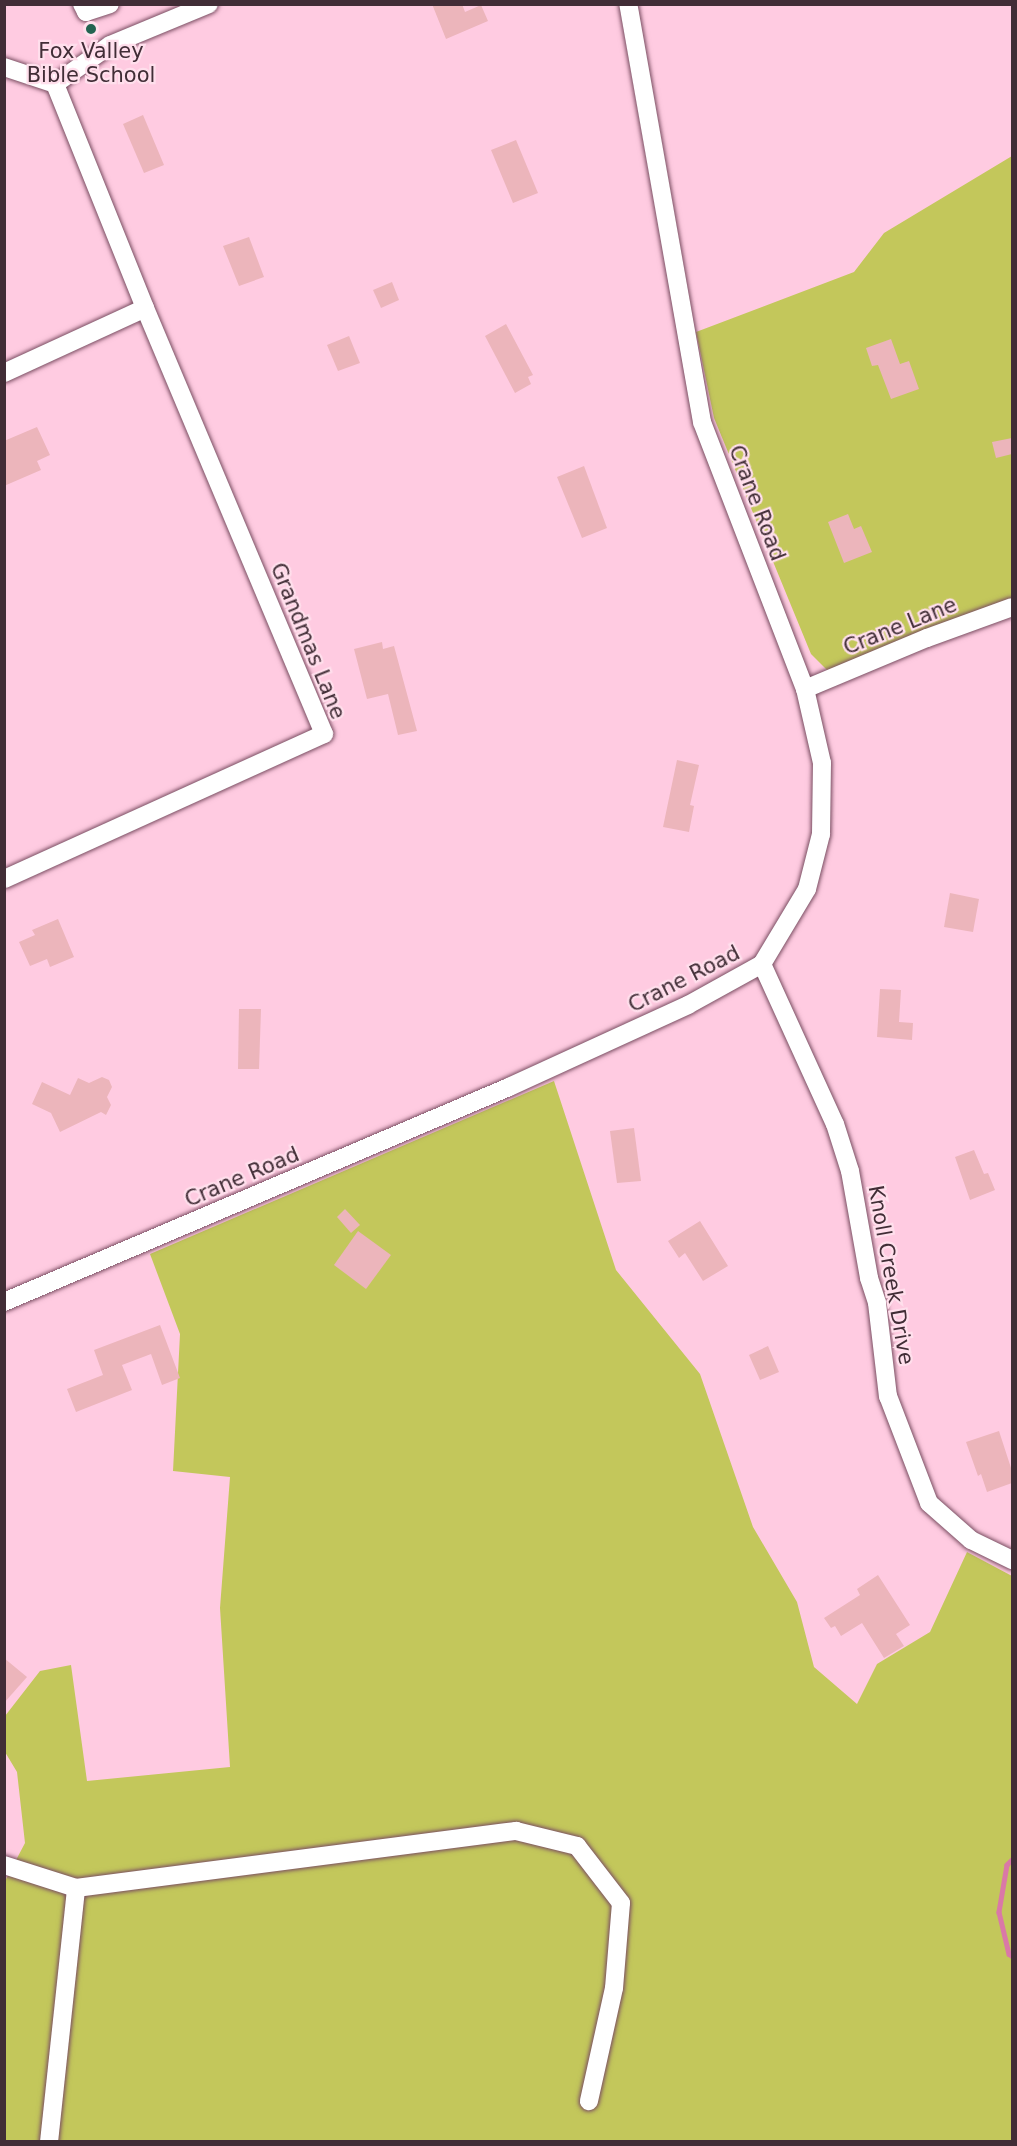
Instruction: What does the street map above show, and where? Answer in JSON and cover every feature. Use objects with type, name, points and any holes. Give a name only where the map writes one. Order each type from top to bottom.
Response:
[{"type":"street","points":[[82,4],[86,12],[110,4]]},
{"type":"street","points":[[55,84],[111,45],[209,4]]},
{"type":"street","name":"Crane Road","points":[[4,1302],[509,1087],[688,1005],[762,964],[807,890],[822,834],[822,763],[805,689],[702,422],[628,4]]},
{"type":"street","points":[[4,67],[55,84],[145,308],[4,373]]},
{"type":"street","name":"Grandmas Lane","points":[[4,879],[324,734],[145,308]]},
{"type":"street","name":"Crane Lane","points":[[805,689],[927,638],[1012,607]]},
{"type":"street","name":"Knoll Creek Drive","points":[[762,964],[835,1124],[850,1171],[868,1278],[877,1303],[888,1396],[929,1503],[971,1540],[1012,1560]]},
{"type":"street","points":[[4,1865],[76,1888],[516,1831],[577,1846],[621,1904],[614,1988],[589,2101]]},
{"type":"street","points":[[49,2142],[76,1888]]},
{"type":"shaded area","points":[[1012,156],[1012,602],[827,670],[811,654],[714,418],[696,332],[854,272],[884,233]]},
{"type":"shaded area","points":[[554,1081],[616,1270],[700,1374],[753,1527],[797,1602],[814,1667],[857,1704],[877,1664],[930,1632],[967,1552],[1012,1576],[1012,2141],[5,2141],[5,1881],[25,1843],[17,1772],[5,1752],[5,1716],[40,1671],[71,1665],[87,1781],[230,1767],[220,1608],[230,1477],[173,1471],[180,1334],[150,1254]]},
{"type":"building","points":[[432,4],[462,4],[465,12],[481,5],[488,21],[446,39]]},
{"type":"building","points":[[143,115],[164,165],[144,173],[123,124]]},
{"type":"building","points":[[516,140],[538,193],[513,203],[491,150]]},
{"type":"building","points":[[249,237],[264,277],[239,286],[223,246]]},
{"type":"building","points":[[392,282],[399,300],[381,308],[373,290]]},
{"type":"building","points":[[506,324],[533,375],[528,377],[531,384],[515,393],[485,336]]},
{"type":"building","points":[[349,336],[360,363],[338,371],[327,345]]},
{"type":"building","points":[[891,339],[900,364],[909,361],[919,389],[891,399],[878,365],[872,366],[866,348]]},
{"type":"building","points":[[37,427],[50,455],[37,461],[41,470],[4,486],[4,441]]},
{"type":"building","points":[[1012,438],[1012,454],[996,458],[992,442]]},
{"type":"building","points":[[584,466],[607,528],[582,538],[557,477]]},
{"type":"building","points":[[848,514],[854,529],[861,526],[872,552],[844,563],[828,522]]},
{"type":"building","points":[[382,642],[383,649],[394,646],[417,731],[398,735],[388,694],[367,699],[354,649]]},
{"type":"building","points":[[677,760],[699,765],[690,805],[694,806],[689,832],[663,827]]},
{"type":"building","points":[[950,893],[979,899],[973,932],[944,927]]},
{"type":"building","points":[[58,919],[74,957],[50,967],[47,959],[30,966],[19,942],[35,935],[32,930]]},
{"type":"building","points":[[880,989],[901,990],[899,1022],[913,1023],[912,1040],[877,1037]]},
{"type":"building","points":[[239,1009],[261,1009],[259,1069],[238,1069]]},
{"type":"building","points":[[102,1077],[109,1080],[112,1087],[107,1097],[111,1105],[106,1115],[101,1112],[60,1132],[51,1113],[32,1104],[42,1082],[70,1095],[78,1078],[89,1083]]},
{"type":"building","points":[[634,1128],[641,1181],[617,1183],[610,1131]]},
{"type":"building","points":[[974,1150],[984,1174],[988,1173],[995,1190],[970,1200],[955,1157]]},
{"type":"building","points":[[345,1209],[360,1225],[351,1233],[337,1217]]},
{"type":"building","points":[[700,1221],[728,1266],[703,1281],[685,1253],[679,1258],[668,1241]]},
{"type":"building","points":[[358,1231],[391,1255],[366,1289],[334,1265]]},
{"type":"building","points":[[160,1325],[180,1378],[162,1385],[151,1354],[122,1365],[132,1390],[76,1412],[67,1389],[103,1375],[94,1350]]},
{"type":"building","points":[[768,1346],[779,1372],[760,1380],[749,1355]]},
{"type":"building","points":[[999,1431],[1012,1471],[1012,1483],[987,1492],[981,1474],[978,1476],[966,1442]]},
{"type":"building","points":[[878,1575],[910,1625],[896,1634],[904,1646],[884,1658],[862,1623],[841,1636],[835,1626],[831,1628],[824,1618],[860,1595],[857,1589]]},
{"type":"building","points":[[4,1658],[27,1677],[4,1703]]},
{"type":"waterway","points":[[1012,1860],[1007,1865],[999,1912],[1009,1954],[1012,1956]]},
{"type":"place","name":"Fox Valley Bible School","points":[[91,29]]}]
